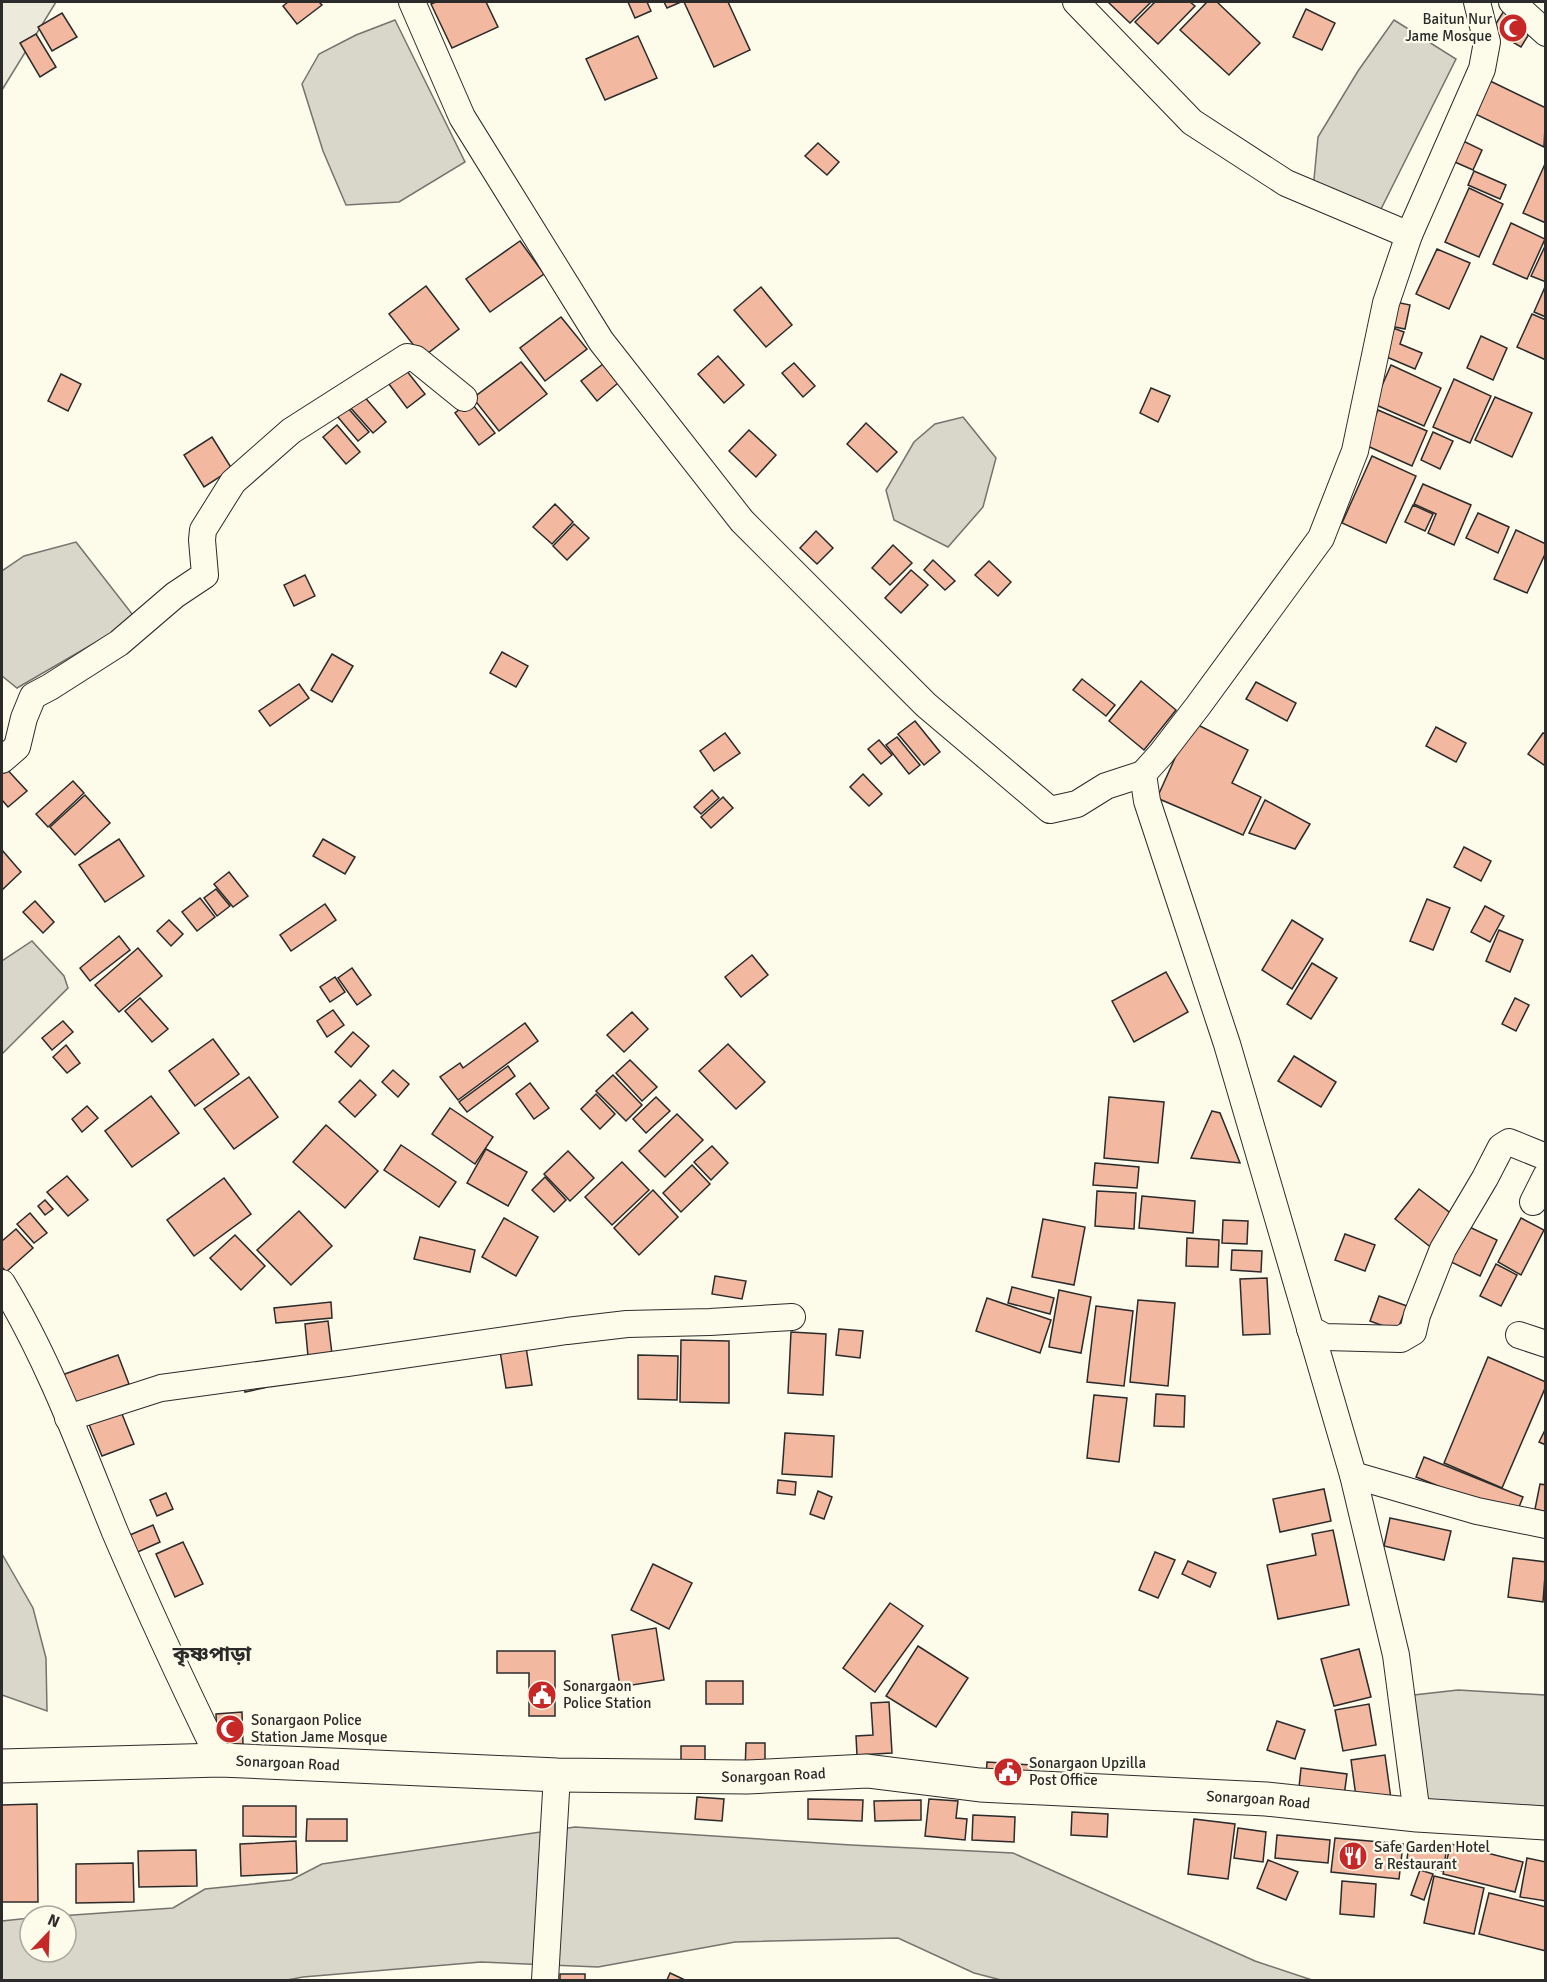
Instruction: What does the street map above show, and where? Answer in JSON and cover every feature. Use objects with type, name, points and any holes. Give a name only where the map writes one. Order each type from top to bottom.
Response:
[{"type":"main road","name":"Sonargoan Road","points":[[2,1766],[220,1760],[556,1788],[867,1771],[980,1785],[1266,1799],[1417,1815],[1545,1823]]},
{"type":"street","points":[[412,2],[462,117],[601,340],[742,521],[926,705],[1050,810],[1077,804],[1106,786],[1143,774],[1198,706],[1321,538],[1355,451],[1386,303],[1409,235],[1482,69],[1487,42],[1477,2]]},
{"type":"street","points":[[1076,2],[1192,122],[1286,183],[1409,235]]},
{"type":"street","points":[[1512,2],[1545,33]]},
{"type":"street","points":[[2,760],[17,747],[24,717],[33,696],[119,643],[175,595],[205,575],[203,530],[233,482],[291,431],[407,357],[416,359],[465,398]]},
{"type":"street","points":[[1143,774],[1148,801],[1227,1044],[1353,1474],[1396,1654],[1417,1815]]},
{"type":"street","points":[[1310,1329],[1325,1337],[1401,1339],[1413,1332],[1417,1315],[1443,1249],[1501,1147],[1509,1142],[1545,1157]]},
{"type":"street","points":[[1533,1202],[1545,1176]]},
{"type":"street","points":[[2,1283],[20,1313],[68,1418],[151,1617],[220,1760]]},
{"type":"street","points":[[68,1418],[161,1388],[567,1331],[627,1324],[792,1317]]},
{"type":"street","points":[[1519,1335],[1545,1344]]},
{"type":"street","points":[[1353,1474],[1477,1511],[1545,1525]]},
{"type":"street","points":[[546,1980],[556,1788]]},
{"type":"shaded area","points":[[2,2],[56,2],[2,90]]},
{"type":"shaded area","points":[[395,20],[465,162],[399,202],[346,205],[323,151],[302,84],[319,54],[356,35]]},
{"type":"shaded area","points":[[1394,20],[1456,59],[1378,215],[1313,190],[1318,137],[1358,71]]},
{"type":"shaded area","points":[[963,417],[996,458],[983,507],[948,547],[894,520],[886,490],[914,442],[935,424]]},
{"type":"shaded area","points":[[76,542],[136,619],[17,688],[2,676],[2,571],[24,556]]},
{"type":"shaded area","points":[[32,941],[64,976],[68,988],[2,1054],[2,961]]},
{"type":"shaded area","points":[[2,1554],[33,1608],[46,1658],[47,1711],[2,1695]]},
{"type":"shaded area","points":[[1458,1690],[1545,1695],[1545,1810],[1417,1803],[1405,1696]]},
{"type":"shaded area","points":[[575,1827],[1013,1853],[1255,1961],[1312,1980],[1001,1980],[974,1973],[898,1938],[735,1942],[598,1967],[481,1962],[287,1980],[2,1980],[2,1921],[18,1919],[18,1964],[78,1964],[78,1915],[173,1908],[205,1889],[291,1880],[322,1864]]},
{"type":"building","points":[[288,2],[319,2],[322,5],[297,24],[283,6]]},
{"type":"building","points":[[436,2],[486,2],[498,27],[452,48],[431,4]]},
{"type":"building","points":[[628,2],[647,2],[651,11],[635,18]]},
{"type":"building","points":[[664,2],[681,2],[667,8]]},
{"type":"building","points":[[684,2],[728,2],[750,50],[714,67]]},
{"type":"building","points":[[1108,2],[1151,2],[1130,23]]},
{"type":"building","points":[[1155,2],[1190,2],[1195,6],[1158,44],[1135,22]]},
{"type":"building","points":[[1207,2],[1217,2],[1260,43],[1229,75],[1180,30]]},
{"type":"building","points":[[1306,9],[1335,23],[1322,50],[1293,37]]},
{"type":"building","name":"Baitun Nur Jame Mosque","points":[[1505,9],[1534,26],[1521,47],[1492,30]]},
{"type":"building","points":[[62,13],[77,37],[52,51],[38,27]]},
{"type":"building","points":[[36,34],[56,67],[40,77],[20,43]]},
{"type":"building","points":[[638,36],[657,78],[605,100],[586,59]]},
{"type":"building","points":[[1484,78],[1546,108],[1544,147],[1469,111]]},
{"type":"building","points":[[1457,138],[1482,150],[1473,170],[1448,159]]},
{"type":"building","points":[[818,143],[839,162],[827,175],[805,156]]},
{"type":"building","points":[[1546,164],[1546,223],[1523,213]]},
{"type":"building","points":[[1474,171],[1506,185],[1500,199],[1468,185]]},
{"type":"building","points":[[1469,188],[1503,204],[1479,257],[1445,242]]},
{"type":"building","points":[[1511,223],[1545,239],[1527,279],[1493,264]]},
{"type":"building","points":[[520,241],[544,274],[490,312],[466,279]]},
{"type":"building","points":[[1546,244],[1546,282],[1531,276]]},
{"type":"building","points":[[1437,249],[1470,263],[1449,309],[1416,294]]},
{"type":"building","points":[[426,286],[459,329],[423,357],[389,314]]},
{"type":"building","points":[[761,287],[792,325],[766,347],[734,310]]},
{"type":"building","points":[[1546,287],[1546,317],[1534,312]]},
{"type":"building","points":[[1391,301],[1410,305],[1405,329],[1385,325]]},
{"type":"building","points":[[1532,314],[1546,320],[1546,360],[1517,347]]},
{"type":"building","points":[[561,317],[587,349],[545,381],[520,348]]},
{"type":"building","points":[[1393,328],[1404,332],[1400,344],[1422,353],[1415,369],[1382,355]]},
{"type":"building","points":[[1481,336],[1507,348],[1493,380],[1467,368]]},
{"type":"building","points":[[718,356],[744,385],[724,403],[698,374]]},
{"type":"building","points":[[521,362],[547,394],[499,431],[473,398]]},
{"type":"building","points":[[794,363],[815,386],[803,397],[782,373]]},
{"type":"building","points":[[603,364],[618,383],[597,401],[581,381]]},
{"type":"building","points":[[1391,365],[1441,388],[1424,426],[1374,404]]},
{"type":"building","points":[[406,370],[425,394],[407,408],[389,384]]},
{"type":"building","points":[[61,374],[81,384],[68,411],[48,401]]},
{"type":"building","points":[[1454,379],[1491,396],[1470,443],[1433,427]]},
{"type":"building","points":[[1151,388],[1170,396],[1158,422],[1140,413]]},
{"type":"building","points":[[362,394],[386,422],[373,433],[348,405]]},
{"type":"building","points":[[1495,397],[1532,413],[1512,457],[1475,440]]},
{"type":"building","points":[[470,401],[495,433],[479,445],[455,413]]},
{"type":"building","points":[[347,407],[369,432],[358,441],[337,416]]},
{"type":"building","points":[[1378,410],[1427,431],[1412,466],[1363,444]]},
{"type":"building","points":[[866,423],[897,452],[877,472],[847,444]]},
{"type":"building","points":[[337,425],[360,452],[346,464],[323,437]]},
{"type":"building","points":[[749,430],[776,455],[756,477],[729,451]]},
{"type":"building","points":[[1433,432],[1453,441],[1440,469],[1421,460]]},
{"type":"building","points":[[212,437],[232,469],[204,487],[184,455]]},
{"type":"building","points":[[1372,456],[1416,476],[1386,543],[1342,523]]},
{"type":"building","points":[[1423,484],[1471,505],[1454,545],[1428,533],[1436,514],[1414,504]]},
{"type":"building","points":[[555,504],[573,522],[552,544],[533,527]]},
{"type":"building","points":[[1413,505],[1433,514],[1425,531],[1405,522]]},
{"type":"building","points":[[1478,513],[1509,527],[1498,553],[1466,538]]},
{"type":"building","points":[[574,524],[589,538],[567,560],[553,546]]},
{"type":"building","points":[[1516,530],[1546,544],[1546,552],[1527,593],[1494,579]]},
{"type":"building","points":[[816,531],[833,548],[817,564],[800,548]]},
{"type":"building","points":[[893,545],[912,563],[890,585],[872,568]]},
{"type":"building","points":[[933,560],[955,581],[945,590],[924,570]]},
{"type":"building","points":[[989,561],[1011,582],[998,596],[975,575]]},
{"type":"building","points":[[911,570],[928,585],[901,613],[885,598]]},
{"type":"building","points":[[305,575],[315,596],[294,606],[284,585]]},
{"type":"building","points":[[502,652],[528,666],[516,687],[490,673]]},
{"type":"building","points":[[332,654],[353,666],[332,702],[311,690]]},
{"type":"building","points":[[1082,679],[1115,705],[1106,716],[1073,690]]},
{"type":"building","points":[[1141,681],[1176,710],[1144,750],[1109,721]]},
{"type":"building","points":[[1256,682],[1296,703],[1287,721],[1246,699]]},
{"type":"building","points":[[299,684],[309,698],[270,726],[259,711]]},
{"type":"building","points":[[915,721],[940,752],[924,765],[898,734]]},
{"type":"building","points":[[1194,723],[1248,750],[1232,783],[1261,797],[1243,835],[1157,798]]},
{"type":"building","points":[[1436,727],[1466,743],[1456,762],[1426,746]]},
{"type":"building","points":[[725,733],[740,753],[714,771],[700,751]]},
{"type":"building","points":[[1543,733],[1546,734],[1546,762],[1544,765],[1528,754]]},
{"type":"building","points":[[897,737],[920,765],[909,774],[886,745]]},
{"type":"building","points":[[879,740],[892,755],[881,764],[868,749]]},
{"type":"building","points":[[2,764],[27,791],[8,807],[2,800]]},
{"type":"building","points":[[863,774],[882,794],[869,806],[850,787]]},
{"type":"building","points":[[73,781],[84,793],[48,827],[36,814]]},
{"type":"building","points":[[712,790],[719,798],[701,814],[694,807]]},
{"type":"building","points":[[85,795],[110,823],[75,855],[50,827]]},
{"type":"building","points":[[723,797],[733,808],[711,828],[701,817]]},
{"type":"building","points":[[1265,800],[1310,824],[1295,849],[1249,833]]},
{"type":"building","points":[[119,839],[144,876],[105,902],[79,865]]},
{"type":"building","points":[[323,839],[355,857],[345,874],[313,856]]},
{"type":"building","points":[[1464,847],[1491,861],[1481,881],[1454,867]]},
{"type":"building","points":[[2,850],[21,872],[2,890]]},
{"type":"building","points":[[229,872],[248,896],[233,907],[214,884]]},
{"type":"building","points":[[216,889],[230,906],[217,916],[204,898]]},
{"type":"building","points":[[200,898],[215,917],[197,931],[182,912]]},
{"type":"building","points":[[1427,899],[1450,908],[1433,950],[1410,941]]},
{"type":"building","points":[[35,901],[54,922],[43,933],[23,912]]},
{"type":"building","points":[[325,904],[336,920],[291,951],[280,935]]},
{"type":"building","points":[[1485,906],[1504,916],[1490,942],[1471,932]]},
{"type":"building","points":[[169,920],[183,934],[171,946],[157,931]]},
{"type":"building","points":[[1292,920],[1323,939],[1292,989],[1262,970]]},
{"type":"building","points":[[1499,930],[1523,940],[1510,972],[1486,961]]},
{"type":"building","points":[[119,936],[130,950],[90,981],[80,968]]},
{"type":"building","points":[[138,948],[162,976],[119,1012],[95,985]]},
{"type":"building","points":[[752,955],[768,975],[741,997],[725,977]]},
{"type":"building","points":[[1312,963],[1337,978],[1311,1019],[1287,1004]]},
{"type":"building","points":[[352,968],[371,995],[357,1005],[338,978]]},
{"type":"building","points":[[1166,972],[1188,1012],[1134,1042],[1112,1001]]},
{"type":"building","points":[[335,977],[345,992],[330,1002],[320,987]]},
{"type":"building","points":[[140,998],[168,1029],[152,1042],[125,1011]]},
{"type":"building","points":[[1515,998],[1529,1005],[1516,1031],[1502,1024]]},
{"type":"building","points":[[333,1010],[344,1025],[327,1037],[317,1021]]},
{"type":"building","points":[[632,1012],[648,1029],[624,1052],[607,1035]]},
{"type":"building","points":[[63,1021],[73,1032],[52,1050],[42,1038]]},
{"type":"building","points":[[525,1023],[538,1041],[458,1100],[440,1077],[460,1063],[463,1068]]},
{"type":"building","points":[[353,1032],[369,1046],[351,1067],[335,1052]]},
{"type":"building","points":[[213,1039],[239,1074],[195,1106],[169,1071]]},
{"type":"building","points":[[728,1044],[765,1082],[736,1109],[699,1071]]},
{"type":"building","points":[[66,1045],[80,1063],[67,1073],[53,1057]]},
{"type":"building","points":[[1294,1056],[1336,1082],[1321,1107],[1278,1081]]},
{"type":"building","points":[[630,1060],[657,1087],[642,1101],[616,1073]]},
{"type":"building","points":[[508,1066],[515,1076],[467,1112],[459,1102]]},
{"type":"building","points":[[393,1070],[409,1084],[398,1097],[382,1082]]},
{"type":"building","points":[[613,1075],[642,1105],[626,1121],[596,1091]]},
{"type":"building","points":[[249,1077],[278,1117],[234,1149],[204,1109]]},
{"type":"building","points":[[360,1080],[376,1095],[355,1117],[339,1102]]},
{"type":"building","points":[[530,1083],[549,1108],[534,1119],[516,1094]]},
{"type":"building","points":[[596,1094],[615,1114],[600,1129],[581,1109]]},
{"type":"building","points":[[151,1096],[179,1133],[132,1167],[105,1131]]},
{"type":"building","points":[[656,1097],[670,1111],[646,1133],[633,1119]]},
{"type":"building","points":[[1109,1097],[1164,1102],[1158,1163],[1104,1158]]},
{"type":"building","points":[[87,1106],[98,1118],[82,1132],[72,1119]]},
{"type":"building","points":[[450,1108],[493,1137],[475,1164],[432,1134]]},
{"type":"building","points":[[1212,1111],[1220,1113],[1240,1163],[1191,1158]]},
{"type":"building","points":[[677,1114],[703,1140],[665,1177],[639,1151]]},
{"type":"building","points":[[326,1125],[378,1171],[345,1208],[293,1162]]},
{"type":"building","points":[[401,1145],[456,1182],[439,1207],[384,1170]]},
{"type":"building","points":[[712,1146],[728,1163],[711,1180],[694,1162]]},
{"type":"building","points":[[486,1149],[527,1172],[508,1206],[467,1183]]},
{"type":"building","points":[[568,1151],[594,1178],[570,1201],[544,1174]]},
{"type":"building","points":[[622,1162],[649,1190],[612,1225],[585,1197]]},
{"type":"building","points":[[1095,1163],[1139,1167],[1137,1188],[1093,1185]]},
{"type":"building","points":[[692,1165],[710,1184],[681,1212],[663,1193]]},
{"type":"building","points":[[67,1176],[88,1200],[68,1216],[47,1192]]},
{"type":"building","points":[[545,1177],[566,1200],[554,1212],[532,1190]]},
{"type":"building","points":[[224,1178],[251,1214],[194,1256],[167,1220]]},
{"type":"building","points":[[1419,1189],[1457,1218],[1433,1249],[1395,1219]]},
{"type":"building","points":[[653,1190],[678,1217],[639,1255],[614,1228]]},
{"type":"building","points":[[1097,1191],[1136,1193],[1134,1229],[1095,1226]]},
{"type":"building","points":[[1142,1196],[1195,1201],[1193,1233],[1139,1228]]},
{"type":"building","points":[[45,1200],[53,1209],[45,1215],[38,1206]]},
{"type":"building","points":[[299,1211],[332,1246],[291,1285],[257,1250]]},
{"type":"building","points":[[30,1213],[47,1233],[34,1243],[17,1224]]},
{"type":"building","points":[[504,1218],[538,1237],[516,1276],[482,1257]]},
{"type":"building","points":[[1521,1218],[1544,1230],[1521,1275],[1498,1262]]},
{"type":"building","points":[[1043,1219],[1085,1227],[1074,1285],[1032,1277]]},
{"type":"building","points":[[1223,1220],[1248,1221],[1247,1244],[1222,1243]]},
{"type":"building","points":[[1461,1223],[1497,1240],[1480,1276],[1445,1259]]},
{"type":"building","points":[[16,1229],[33,1248],[6,1272],[2,1267],[2,1241]]},
{"type":"building","points":[[1345,1234],[1375,1245],[1365,1271],[1335,1260]]},
{"type":"building","points":[[235,1235],[265,1266],[241,1290],[210,1258]]},
{"type":"building","points":[[420,1237],[475,1250],[470,1272],[414,1259]]},
{"type":"building","points":[[1187,1238],[1219,1240],[1218,1267],[1186,1266]]},
{"type":"building","points":[[1232,1250],[1262,1251],[1261,1272],[1231,1270]]},
{"type":"building","points":[[1496,1264],[1517,1275],[1501,1306],[1480,1296]]},
{"type":"building","points":[[715,1276],[746,1281],[742,1299],[712,1294]]},
{"type":"building","points":[[1267,1278],[1270,1334],[1243,1335],[1240,1279]]},
{"type":"building","points":[[1012,1287],[1054,1298],[1050,1314],[1008,1303]]},
{"type":"building","points":[[1059,1290],[1091,1297],[1081,1353],[1049,1347]]},
{"type":"building","points":[[1379,1296],[1407,1306],[1397,1331],[1370,1321]]},
{"type":"building","points":[[987,1298],[1051,1320],[1040,1353],[976,1331]]},
{"type":"building","points":[[1138,1300],[1175,1303],[1168,1386],[1130,1382]]},
{"type":"building","points":[[331,1302],[332,1318],[276,1323],[274,1308]]},
{"type":"building","points":[[1096,1306],[1133,1311],[1124,1386],[1087,1382]]},
{"type":"building","points":[[328,1321],[332,1354],[308,1356],[305,1324]]},
{"type":"building","points":[[839,1329],[863,1331],[860,1358],[836,1355]]},
{"type":"building","points":[[791,1332],[826,1334],[823,1395],[788,1393]]},
{"type":"building","points":[[681,1340],[729,1341],[729,1403],[680,1402]]},
{"type":"building","points":[[526,1347],[532,1385],[506,1388],[500,1351]]},
{"type":"building","points":[[118,1355],[129,1384],[73,1404],[62,1375]]},
{"type":"building","points":[[638,1355],[678,1356],[677,1400],[638,1399]]},
{"type":"building","points":[[1488,1357],[1546,1382],[1502,1488],[1444,1463]]},
{"type":"building","points":[[262,1378],[264,1388],[245,1392],[243,1382]]},
{"type":"building","points":[[1156,1394],[1185,1396],[1184,1427],[1154,1426]]},
{"type":"building","points":[[1094,1395],[1127,1398],[1119,1462],[1087,1458]]},
{"type":"building","points":[[120,1409],[134,1444],[102,1456],[88,1422]]},
{"type":"building","points":[[1546,1428],[1546,1445],[1539,1442]]},
{"type":"building","points":[[785,1433],[834,1436],[832,1477],[782,1474]]},
{"type":"building","points":[[1424,1457],[1523,1497],[1515,1517],[1416,1477]]},
{"type":"building","points":[[778,1480],[796,1482],[795,1495],[777,1493]]},
{"type":"building","points":[[1540,1484],[1546,1485],[1546,1512],[1535,1509]]},
{"type":"building","points":[[1324,1489],[1331,1521],[1280,1532],[1273,1499]]},
{"type":"building","points":[[818,1491],[832,1497],[824,1519],[810,1514]]},
{"type":"building","points":[[166,1493],[173,1509],[157,1516],[150,1500]]},
{"type":"building","points":[[1390,1518],[1451,1531],[1444,1560],[1384,1546]]},
{"type":"building","points":[[153,1525],[160,1542],[131,1555],[123,1538]]},
{"type":"building","points":[[1333,1530],[1349,1605],[1278,1619],[1267,1565],[1316,1555],[1312,1534]]},
{"type":"building","points":[[183,1542],[203,1584],[175,1597],[156,1554]]},
{"type":"building","points":[[1155,1552],[1175,1560],[1158,1598],[1139,1590]]},
{"type":"building","points":[[1513,1558],[1546,1562],[1543,1602],[1508,1597]]},
{"type":"building","points":[[1188,1561],[1216,1573],[1210,1587],[1182,1574]]},
{"type":"building","points":[[653,1564],[692,1583],[669,1629],[631,1610]]},
{"type":"building","points":[[890,1603],[923,1626],[875,1692],[843,1668]]},
{"type":"building","points":[[656,1628],[664,1680],[620,1687],[612,1635]]},
{"type":"building","points":[[918,1646],[968,1678],[936,1727],[886,1696]]},
{"type":"building","points":[[1359,1649],[1371,1697],[1334,1706],[1321,1659]]},
{"type":"building","name":"Sonargaon Police Station","points":[[497,1651],[555,1651],[555,1716],[529,1716],[529,1673],[497,1673]]},
{"type":"building","points":[[706,1681],[743,1681],[743,1704],[706,1704]]},
{"type":"building","points":[[889,1702],[892,1753],[857,1755],[856,1736],[873,1735],[871,1703]]},
{"type":"building","points":[[1369,1704],[1376,1745],[1343,1751],[1335,1710]]},
{"type":"building","name":"Sonargaon Police Station Jame Mosque","points":[[242,1712],[243,1744],[217,1745],[216,1714]]},
{"type":"building","points":[[1277,1721],[1305,1730],[1295,1759],[1267,1750]]},
{"type":"building","points":[[746,1743],[765,1743],[765,1772],[745,1772]]},
{"type":"building","points":[[681,1746],[705,1746],[705,1765],[681,1765]]},
{"type":"building","points":[[1385,1755],[1391,1799],[1357,1804],[1351,1760]]},
{"type":"building","name":"Sonargaon Upzilla Post Office","points":[[987,1762],[1031,1765],[1030,1782],[986,1779]]},
{"type":"building","points":[[1301,1768],[1347,1774],[1343,1803],[1298,1797]]},
{"type":"building","points":[[697,1797],[724,1799],[722,1821],[695,1819]]},
{"type":"building","points":[[808,1799],[863,1800],[862,1821],[808,1819]]},
{"type":"building","points":[[929,1799],[958,1801],[956,1818],[967,1819],[965,1840],[925,1836]]},
{"type":"building","points":[[921,1800],[921,1820],[875,1821],[874,1801]]},
{"type":"building","points":[[37,1804],[38,1902],[2,1902],[2,1805]]},
{"type":"building","points":[[243,1806],[296,1806],[296,1837],[243,1836]]},
{"type":"building","points":[[1072,1812],[1108,1814],[1107,1837],[1071,1835]]},
{"type":"building","points":[[973,1815],[1015,1817],[1014,1842],[972,1840]]},
{"type":"building","points":[[307,1819],[347,1819],[347,1841],[306,1841]]},
{"type":"building","points":[[1194,1819],[1235,1824],[1228,1879],[1188,1874]]},
{"type":"building","points":[[1238,1828],[1266,1832],[1263,1862],[1234,1858]]},
{"type":"building","points":[[1277,1835],[1330,1840],[1328,1863],[1275,1858]]},
{"type":"building","points":[[1335,1838],[1403,1844],[1399,1879],[1331,1872]]},
{"type":"building","points":[[296,1841],[297,1873],[241,1876],[240,1844]]},
{"type":"building","points":[[1451,1844],[1523,1862],[1515,1892],[1443,1874]]},
{"type":"building","points":[[1409,1846],[1446,1853],[1443,1871],[1406,1865]]},
{"type":"building","points":[[196,1850],[197,1886],[139,1887],[138,1851]]},
{"type":"building","points":[[1527,1858],[1546,1862],[1546,1901],[1520,1897]]},
{"type":"building","points":[[1268,1860],[1298,1872],[1286,1900],[1257,1888]]},
{"type":"building","points":[[133,1863],[134,1902],[76,1903],[76,1864]]},
{"type":"building","points":[[1420,1870],[1433,1874],[1424,1900],[1411,1895]]},
{"type":"building","points":[[1434,1876],[1484,1888],[1474,1934],[1424,1923]]},
{"type":"building","points":[[1342,1881],[1376,1884],[1374,1917],[1340,1914]]},
{"type":"building","points":[[1489,1893],[1546,1907],[1546,1951],[1479,1934]]},
{"type":"building","points":[[670,1973],[685,1980],[667,1980]]},
{"type":"building","points":[[560,1974],[585,1974],[585,1980],[560,1980]]},
{"type":"place","name":"Baitun Nur Jame Mosque","points":[[1513,28]]},
{"type":"place","name":"Sonargaon Police Station","points":[[542,1695]]},
{"type":"place","name":"Sonargaon Police Station Jame Mosque","points":[[230,1729]]},
{"type":"place","name":"Sonargaon Upzilla Post Office","points":[[1008,1772]]},
{"type":"place","name":"Safe Garden Hotel & Restaurant","points":[[1353,1856]]},
{"type":"district","name":"কৃষ্ণপাড়া","points":[[212,1654]]}]
